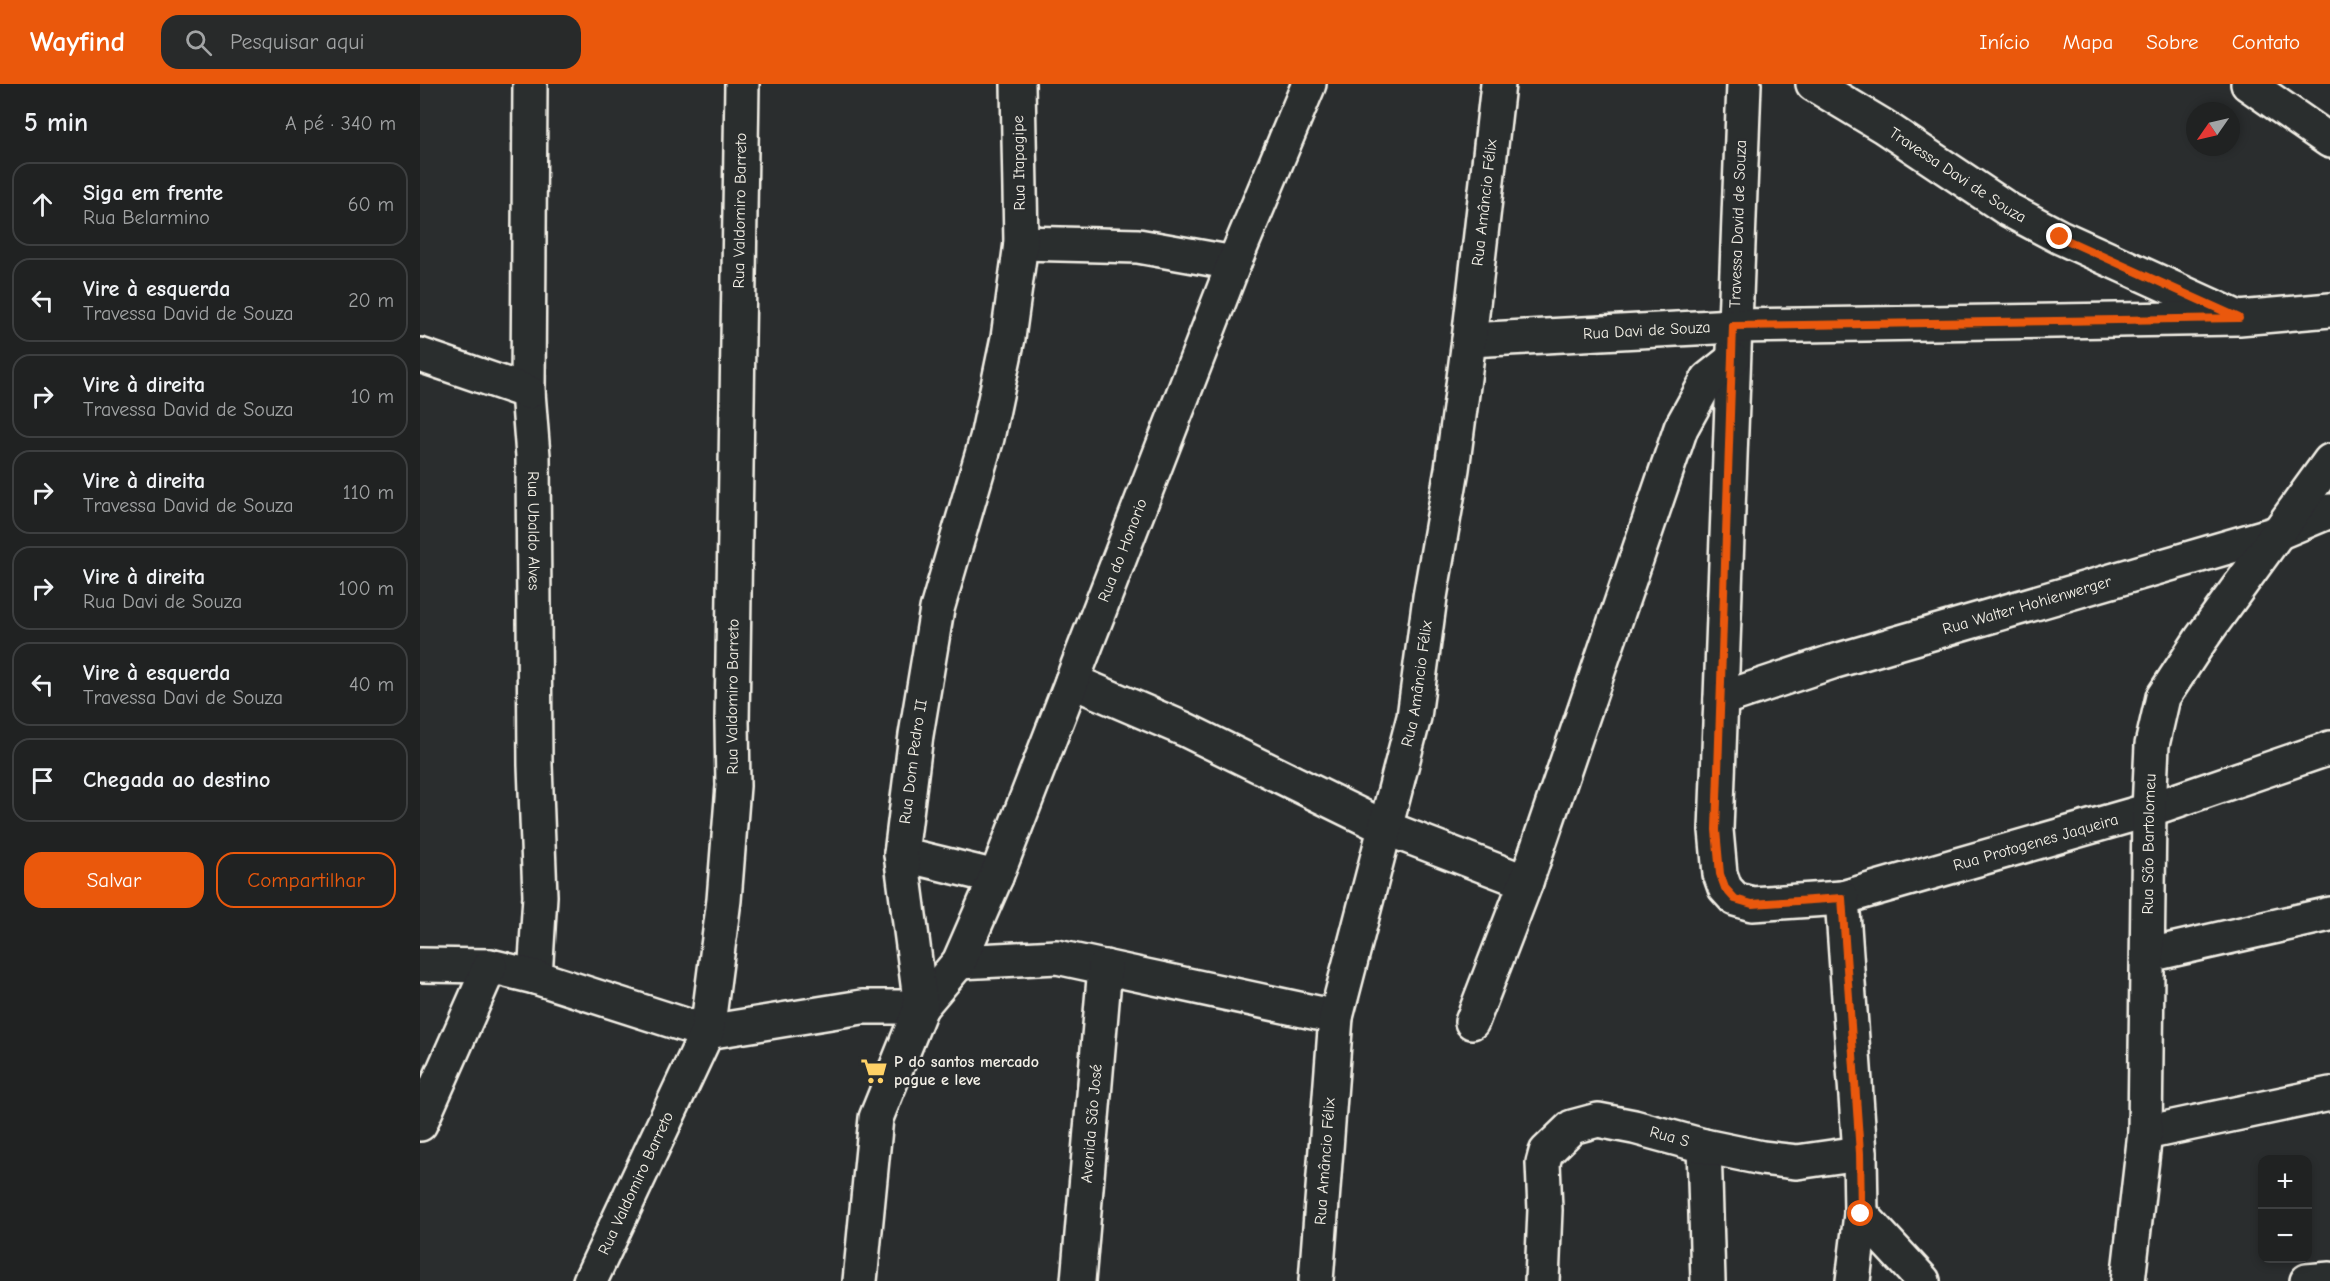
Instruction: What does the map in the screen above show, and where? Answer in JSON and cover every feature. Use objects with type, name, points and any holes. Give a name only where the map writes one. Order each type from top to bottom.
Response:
[{"type":"street","name":"Rua Ubaldo Alves","points":[[530,84],[528,392],[533,456],[535,765],[540,896],[535,977]]},
{"type":"street","name":"Rua Valdomiro Barreto","points":[[590,1281],[707,1032],[724,900],[733,786],[732,722],[742,84]]},
{"type":"street","name":"Rua Itapagipe","points":[[1018,84],[1021,243]]},
{"type":"street","name":"Rua do Honorio","points":[[921,1007],[959,962],[996,877],[1234,263],[1309,84]]},
{"type":"street","name":"Rua Amâncio Félix","points":[[1316,1281],[1336,1017],[1414,717],[1430,597],[1452,469],[1498,84]]},
{"type":"street","name":"Travessa David de Souza","points":[[1744,84],[1733,326],[1716,830],[1720,874],[1725,888],[1735,899],[1752,904],[1842,898]]},
{"type":"street","name":"Travessa Davi de Souza","points":[[1813,84],[1883,126],[2008,210],[2060,237],[2239,318]]},
{"type":"street","points":[[2248,84],[2330,141]]},
{"type":"street","points":[[1021,243],[1138,246],[1234,263]]},
{"type":"street","name":"Rua Dom Pedro II","points":[[861,1281],[876,1118],[921,1007],[901,854],[916,735],[937,609],[987,438],[1008,338],[1021,243]]},
{"type":"street","name":"Rua Davi de Souza","points":[[1469,340],[1733,326],[2239,318],[2330,310]]},
{"type":"street","points":[[420,355],[528,392]]},
{"type":"street","points":[[1472,1022],[1526,882],[1681,428],[1708,379],[1732,360]]},
{"type":"street","name":"Rua São Bartolomeu","points":[[2128,1281],[2145,1133],[2149,810],[2152,745],[2163,697],[2330,461]]},
{"type":"street","name":"Rua Walter Hohienwerger","points":[[1721,699],[1855,656],[2280,532],[2330,511]]},
{"type":"street","points":[[1071,681],[1184,729],[1386,828],[1526,882]]},
{"type":"street","name":"Rua Protogenes Jaqueira","points":[[1842,898],[2149,810],[2330,748]]},
{"type":"street","points":[[901,854],[996,877]]},
{"type":"street","points":[[1842,898],[1860,1153],[1861,1214],[1853,1281]]},
{"type":"street","points":[[2149,955],[2330,914]]},
{"type":"street","points":[[959,962],[1057,957],[1336,1017]]},
{"type":"street","points":[[420,965],[490,966],[535,977],[707,1032],[862,1007],[921,1007]]},
{"type":"street","points":[[420,1124],[490,966]]},
{"type":"street","name":"Avenida São José","points":[[1078,1281],[1105,967]]},
{"type":"street","points":[[2145,1133],[2330,1094]]},
{"type":"street","name":"Rua S","points":[[1542,1281],[1546,1152],[1572,1127],[1598,1120],[1704,1146],[1762,1158],[1797,1162],[1860,1153]]},
{"type":"street","points":[[1704,1146],[1708,1281]]},
{"type":"street","points":[[1861,1214],[1923,1281]]},
{"type":"street","points":[[2307,1281],[2330,1279]]},
{"type":"place","name":"P do santos mercado pague e leve","points":[[874,1071]]},
{"type":"route","points":[[1861,1214],[1860,1153],[1842,898],[1752,904],[1735,899],[1725,888],[1720,874],[1716,830],[1733,326],[2239,318],[2060,237]]}]
